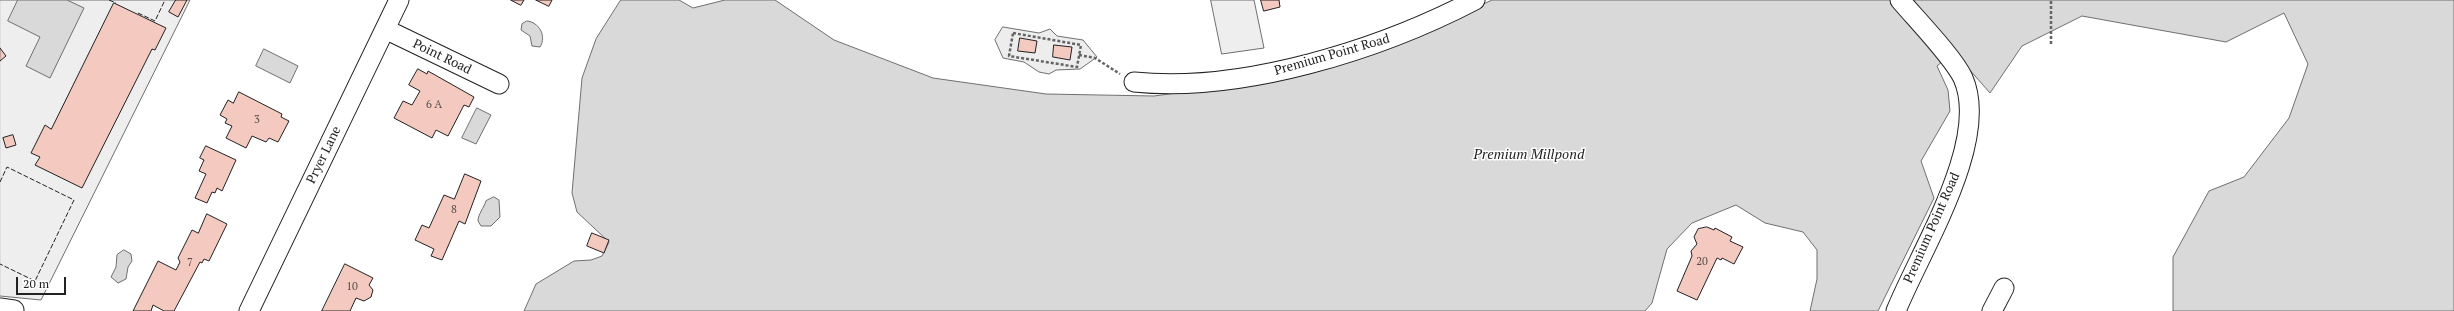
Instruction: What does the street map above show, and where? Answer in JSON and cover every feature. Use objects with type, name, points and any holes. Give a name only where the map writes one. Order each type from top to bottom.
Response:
[{"type":"street","name":"Pryer Lane","points":[[248,311],[399,0]]},
{"type":"street","name":"Premium Point Road","points":[[1134,82],[1168,85],[1280,72],[1401,35],[1475,0]]},
{"type":"street","name":"Premium Point Road","points":[[1896,311],[1955,181],[1967,140],[1969,95],[1962,77],[1900,0]]},
{"type":"street","name":"Point Road","points":[[385,29],[499,84]]},
{"type":"street","points":[[1992,311],[2004,288]]},
{"type":"path","points":[[2051,0],[2051,44]]},
{"type":"path","points":[[1013,33],[1081,45],[1079,55],[1077,67],[1009,56],[1013,33]]},
{"type":"path","points":[[1079,55],[1095,58],[1134,82]]},
{"type":"shaded area","points":[[0,0],[190,0],[41,300],[0,296]]},
{"type":"shaded area","points":[[1211,0],[1254,0],[1264,48],[1222,54]]},
{"type":"shaded area","points":[[1003,27],[1039,33],[1050,29],[1057,36],[1083,40],[1097,57],[1080,69],[1056,70],[1049,74],[1039,72],[1024,62],[1003,58],[995,40]]},
{"type":"water","points":[[18,0],[67,0],[84,8],[50,78],[26,66],[40,37],[8,21]]},
{"type":"water","name":"Premium Millpond","points":[[621,0],[679,0],[693,8],[725,0],[775,0],[834,40],[933,78],[1046,94],[1154,96],[1289,78],[1385,50],[1492,0],[2454,0],[2454,311],[2173,311],[2173,257],[2209,191],[2244,177],[2289,118],[2308,64],[2284,13],[2226,42],[2082,16],[2022,46],[1990,93],[1954,52],[1937,66],[1948,90],[1950,111],[1921,161],[1934,198],[1878,311],[1810,311],[1817,279],[1817,250],[1803,232],[1765,223],[1736,205],[1692,223],[1667,249],[1652,303],[1645,311],[524,311],[536,284],[574,261],[591,260],[602,256],[609,242],[577,212],[572,193],[582,78],[596,39]]},
{"type":"water","points":[[527,21],[535,24],[541,30],[543,38],[540,47],[532,46],[530,36],[521,30],[522,24]]},
{"type":"water","points":[[264,49],[298,66],[290,83],[256,66]]},
{"type":"water","points":[[477,108],[491,115],[476,144],[462,138]]},
{"type":"water","points":[[494,197],[499,200],[500,217],[491,226],[481,226],[478,221],[480,213],[486,201]]},
{"type":"water","points":[[124,250],[131,254],[132,261],[128,267],[126,279],[118,283],[111,277],[116,267],[117,255]]},
{"type":"building","points":[[176,0],[187,0],[178,17],[169,12]]},
{"type":"building","points":[[511,0],[524,0],[521,5]]},
{"type":"building","points":[[536,0],[552,0],[549,6]]},
{"type":"building","points":[[1261,0],[1279,0],[1280,7],[1264,11]]},
{"type":"building","points":[[114,3],[166,28],[155,50],[152,49],[82,188],[35,165],[40,157],[31,153],[45,125],[51,129]]},
{"type":"building","points":[[1020,38],[1037,41],[1035,53],[1018,51]]},
{"type":"building","points":[[1054,45],[1072,47],[1070,60],[1053,57]]},
{"type":"building","points":[[0,48],[6,56],[0,61]]},
{"type":"building","points":[[418,69],[427,74],[428,71],[474,97],[469,107],[464,105],[448,136],[436,130],[432,138],[394,118],[403,101],[412,105],[420,91],[409,85]]},
{"type":"building","points":[[239,92],[282,114],[281,117],[289,121],[278,142],[269,138],[266,142],[252,136],[246,148],[226,138],[232,126],[225,123],[227,119],[220,115],[228,100],[233,103]]},
{"type":"building","points":[[13,135],[16,145],[6,148],[3,138]]},
{"type":"building","points":[[206,146],[236,160],[222,191],[217,188],[215,193],[212,192],[207,203],[195,198],[206,174],[199,171],[204,160],[200,158]]},
{"type":"building","points":[[465,174],[481,181],[465,224],[459,221],[442,260],[431,256],[434,249],[415,240],[422,225],[429,228],[444,195],[454,199]]},
{"type":"building","points":[[207,214],[227,224],[209,261],[204,259],[202,263],[200,262],[174,311],[164,311],[153,305],[151,311],[133,311],[158,261],[176,270],[180,262],[178,258],[192,230],[198,233]]},
{"type":"building","points":[[1707,227],[1714,230],[1715,228],[1732,237],[1730,241],[1743,247],[1734,264],[1722,258],[1721,260],[1717,258],[1697,300],[1677,291],[1692,256],[1691,251],[1697,244],[1694,237],[1698,229]]},
{"type":"building","points":[[592,233],[609,240],[604,253],[587,246]]},
{"type":"building","points":[[345,264],[373,278],[369,285],[373,290],[371,297],[364,301],[356,298],[350,311],[322,311]]},
{"type":"fence","points":[[109,0],[116,3]]},
{"type":"fence","points":[[138,13],[155,21],[165,0]]},
{"type":"fence","points":[[0,182],[7,167],[74,200],[35,281],[0,264]]}]
